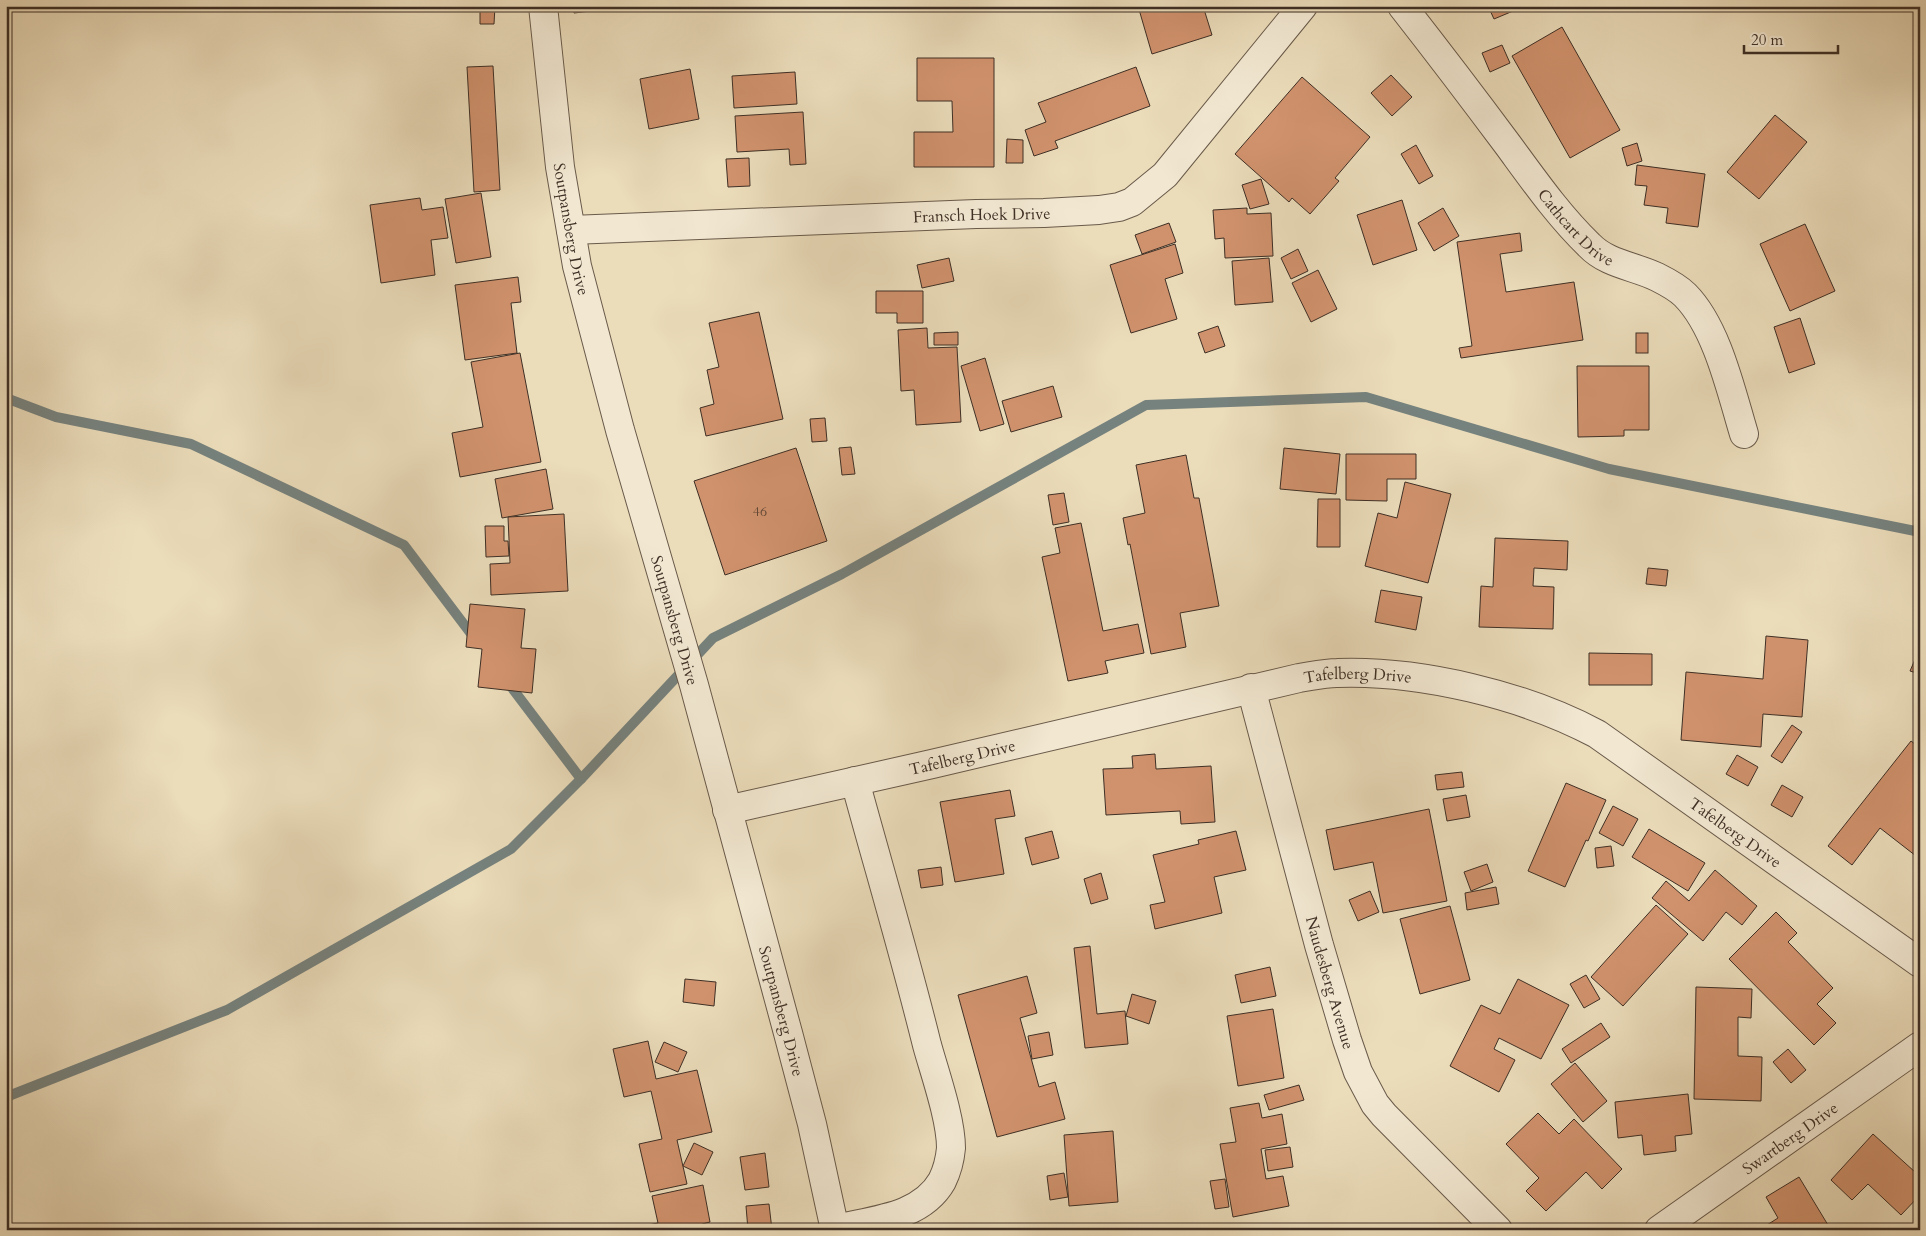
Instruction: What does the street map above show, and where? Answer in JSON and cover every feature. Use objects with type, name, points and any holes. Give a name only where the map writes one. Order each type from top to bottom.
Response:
[{"type":"street","name":"Soutpansberg Drive","points":[[543,6],[560,166],[577,266],[620,430],[694,685],[812,1124],[835,1229],[915,1209],[934,1193],[942,1181],[947,1171],[950,1148],[948,1122],[854,781]]},
{"type":"street","name":"Fransch Hoek Drive","points":[[571,230],[1044,213],[1119,207],[1132,202],[1165,175],[1303,6]]},
{"type":"street","name":"Cathcart Drive","points":[[1402,6],[1541,189],[1589,246],[1619,264],[1655,276],[1676,287],[1692,303],[1705,322],[1721,361],[1744,434]]},
{"type":"street","name":"Tafelberg Drive","points":[[727,810],[1299,678],[1337,673],[1383,675],[1463,686],[1531,705],[1568,718],[1633,758],[1920,963]]},
{"type":"street","name":"Naudesberg Avenue","points":[[1251,688],[1319,945],[1358,1072],[1371,1098],[1384,1115],[1498,1230]]},
{"type":"street","name":"Swartberg Drive","points":[[1659,1230],[1920,1046]]},
{"type":"building","points":[[480,6],[495,6],[494,24],[480,24]]},
{"type":"building","points":[[573,6],[599,6],[599,10],[574,13]]},
{"type":"building","points":[[1138,6],[1203,6],[1212,35],[1152,54]]},
{"type":"building","points":[[1488,6],[1525,6],[1494,19]]},
{"type":"building","points":[[1562,27],[1620,130],[1570,158],[1512,56]]},
{"type":"building","points":[[1502,45],[1510,63],[1490,72],[1482,53]]},
{"type":"building","points":[[917,58],[994,58],[994,167],[914,167],[914,132],[953,132],[952,101],[917,101]]},
{"type":"building","points":[[493,66],[500,190],[474,192],[467,67]]},
{"type":"building","points":[[1136,67],[1150,106],[1055,141],[1058,148],[1034,156],[1025,130],[1046,122],[1038,103]]},
{"type":"building","points":[[690,69],[699,119],[649,129],[640,79]]},
{"type":"building","points":[[795,72],[797,104],[734,108],[732,76]]},
{"type":"building","points":[[1391,75],[1412,97],[1392,116],[1371,93]]},
{"type":"building","points":[[1302,77],[1370,137],[1335,178],[1339,181],[1310,214],[1292,198],[1289,202],[1235,154]]},
{"type":"building","points":[[803,112],[806,164],[790,165],[789,149],[737,152],[735,116]]},
{"type":"building","points":[[1775,115],[1807,142],[1759,199],[1727,172]]},
{"type":"building","points":[[1007,139],[1023,140],[1023,163],[1006,163]]},
{"type":"building","points":[[1637,143],[1642,161],[1627,166],[1622,148]]},
{"type":"building","points":[[1416,145],[1433,176],[1419,184],[1401,154]]},
{"type":"building","points":[[749,158],[750,186],[728,187],[726,159]]},
{"type":"building","points":[[1637,165],[1705,174],[1698,227],[1666,223],[1668,208],[1644,205],[1647,186],[1635,185]]},
{"type":"building","points":[[1261,179],[1269,204],[1250,209],[1242,185]]},
{"type":"building","points":[[481,193],[491,257],[456,263],[445,199]]},
{"type":"building","points":[[420,198],[422,210],[443,207],[448,238],[431,240],[435,275],[381,283],[370,205]]},
{"type":"building","points":[[1402,200],[1417,250],[1373,265],[1357,215]]},
{"type":"building","points":[[1247,208],[1247,214],[1271,213],[1273,256],[1225,258],[1224,238],[1215,239],[1213,210]]},
{"type":"building","points":[[1443,208],[1459,236],[1434,251],[1418,223]]},
{"type":"building","points":[[1169,223],[1176,242],[1142,254],[1135,235]]},
{"type":"building","points":[[1805,224],[1835,291],[1790,311],[1760,244]]},
{"type":"building","points":[[1520,233],[1522,251],[1500,254],[1506,292],[1574,282],[1583,340],[1461,358],[1459,348],[1472,346],[1457,242]]},
{"type":"building","points":[[1175,244],[1183,273],[1165,279],[1177,319],[1131,333],[1110,265]]},
{"type":"building","points":[[1298,249],[1308,271],[1291,279],[1281,258]]},
{"type":"building","points":[[949,258],[954,281],[922,288],[917,265]]},
{"type":"building","points":[[1269,258],[1273,302],[1235,305],[1232,261]]},
{"type":"building","points":[[1318,270],[1337,309],[1311,322],[1292,283]]},
{"type":"building","points":[[518,277],[521,302],[511,303],[517,353],[465,360],[455,285]]},
{"type":"building","points":[[876,291],[923,291],[923,323],[897,323],[897,313],[876,313]]},
{"type":"building","points":[[759,312],[783,419],[706,436],[700,408],[714,404],[707,370],[719,367],[709,323]]},
{"type":"building","points":[[1800,318],[1815,364],[1789,373],[1774,327]]},
{"type":"building","points":[[1218,326],[1225,346],[1205,353],[1198,333]]},
{"type":"building","points":[[927,328],[928,348],[957,347],[961,422],[916,425],[914,390],[901,391],[898,330]]},
{"type":"building","points":[[958,332],[958,345],[934,345],[934,333]]},
{"type":"building","points":[[1636,333],[1648,333],[1648,353],[1636,353]]},
{"type":"building","points":[[520,353],[541,462],[460,477],[452,433],[483,427],[471,362]]},
{"type":"building","points":[[985,358],[1004,424],[980,431],[961,366]]},
{"type":"building","points":[[1577,366],[1649,366],[1649,430],[1624,430],[1624,436],[1578,437]]},
{"type":"building","points":[[1053,386],[1062,417],[1011,432],[1002,401]]},
{"type":"building","points":[[825,418],[827,441],[812,442],[810,419]]},
{"type":"building","points":[[851,447],[855,474],[842,475],[839,448]]},
{"type":"building","points":[[796,448],[827,541],[725,575],[694,481]]},
{"type":"building","points":[[1284,448],[1340,454],[1336,494],[1280,489]]},
{"type":"building","points":[[1346,454],[1416,454],[1416,479],[1387,479],[1387,501],[1346,500]]},
{"type":"building","points":[[1186,455],[1194,498],[1199,498],[1219,606],[1180,613],[1186,647],[1151,654],[1130,544],[1128,545],[1123,518],[1145,513],[1136,465]]},
{"type":"building","points":[[546,469],[553,509],[502,518],[495,479]]},
{"type":"building","points":[[1405,482],[1451,494],[1428,583],[1365,566],[1378,513],[1397,518]]},
{"type":"building","points":[[1064,493],[1069,522],[1053,525],[1048,495]]},
{"type":"building","points":[[1318,499],[1340,499],[1340,547],[1317,547]]},
{"type":"building","points":[[564,514],[568,591],[491,595],[490,564],[510,563],[508,517]]},
{"type":"building","points":[[1081,523],[1103,631],[1138,624],[1144,653],[1105,661],[1108,673],[1068,681],[1042,557],[1060,553],[1055,528]]},
{"type":"building","points":[[485,526],[504,526],[504,541],[508,541],[509,556],[486,557]]},
{"type":"building","points":[[1495,538],[1568,541],[1567,570],[1534,568],[1533,586],[1554,587],[1553,629],[1479,627],[1481,586],[1493,587]]},
{"type":"building","points":[[1648,568],[1668,570],[1666,586],[1646,584]]},
{"type":"building","points":[[1381,590],[1422,597],[1416,630],[1375,622]]},
{"type":"building","points":[[470,604],[525,609],[521,648],[536,649],[532,693],[478,687],[482,649],[466,647]]},
{"type":"building","points":[[1766,636],[1808,640],[1802,717],[1763,714],[1761,747],[1681,740],[1686,672],[1763,679]]},
{"type":"building","points":[[1920,648],[1920,674],[1910,671]]},
{"type":"building","points":[[1589,653],[1652,654],[1652,685],[1589,685]]},
{"type":"building","points":[[1792,725],[1802,732],[1782,763],[1771,756]]},
{"type":"building","points":[[1911,741],[1920,748],[1920,851],[1916,856],[1880,828],[1852,865],[1828,846]]},
{"type":"building","points":[[1155,754],[1156,769],[1211,766],[1215,822],[1181,824],[1180,811],[1106,815],[1103,769],[1133,768],[1132,756]]},
{"type":"building","points":[[1737,755],[1758,767],[1748,786],[1726,774]]},
{"type":"building","points":[[1462,772],[1464,787],[1437,790],[1435,775]]},
{"type":"building","points":[[1566,783],[1606,800],[1565,887],[1528,871]]},
{"type":"building","points":[[1782,785],[1803,797],[1792,817],[1771,805]]},
{"type":"building","points":[[1010,790],[1015,816],[995,819],[1004,874],[955,882],[940,802]]},
{"type":"building","points":[[1466,795],[1470,817],[1447,821],[1443,799]]},
{"type":"building","points":[[1613,806],[1638,819],[1623,846],[1599,833]]},
{"type":"building","points":[[1429,809],[1447,901],[1383,913],[1373,862],[1334,870],[1326,830]]},
{"type":"building","points":[[1649,829],[1705,863],[1688,891],[1632,857]]},
{"type":"building","points":[[1052,831],[1059,858],[1032,865],[1025,838]]},
{"type":"building","points":[[1236,831],[1246,870],[1214,877],[1222,913],[1155,929],[1150,905],[1165,902],[1153,855],[1199,844],[1198,840]]},
{"type":"building","points":[[1611,846],[1614,866],[1597,868],[1595,848]]},
{"type":"building","points":[[1487,864],[1493,882],[1471,891],[1464,872]]},
{"type":"building","points":[[941,867],[943,885],[921,888],[918,870]]},
{"type":"building","points":[[1715,870],[1757,906],[1742,925],[1726,912],[1703,941],[1652,898],[1666,881],[1689,901]]},
{"type":"building","points":[[1101,873],[1108,899],[1091,904],[1084,879]]},
{"type":"building","points":[[1496,887],[1499,904],[1467,910],[1465,893]]},
{"type":"building","points":[[1370,891],[1379,912],[1358,921],[1349,900]]},
{"type":"building","points":[[1656,905],[1688,934],[1623,1006],[1591,977]]},
{"type":"building","points":[[1450,906],[1470,980],[1420,994],[1400,919]]},
{"type":"building","points":[[1776,912],[1797,933],[1788,942],[1833,988],[1817,1004],[1836,1023],[1814,1045],[1729,959]]},
{"type":"building","points":[[1090,946],[1097,1014],[1125,1011],[1128,1044],[1085,1048],[1074,948]]},
{"type":"building","points":[[1270,967],[1276,996],[1241,1003],[1235,975]]},
{"type":"building","points":[[1586,975],[1600,999],[1584,1008],[1570,984]]},
{"type":"building","points":[[1027,976],[1037,1013],[1020,1018],[1039,1087],[1055,1082],[1065,1119],[997,1137],[958,995]]},
{"type":"building","points":[[685,979],[716,982],[714,1006],[683,1002]]},
{"type":"building","points":[[1518,979],[1569,1005],[1541,1059],[1499,1038],[1494,1049],[1515,1060],[1499,1092],[1450,1066],[1481,1005],[1500,1014]]},
{"type":"building","points":[[1696,987],[1752,989],[1751,1018],[1738,1017],[1738,1056],[1762,1057],[1761,1101],[1694,1099]]},
{"type":"building","points":[[1132,994],[1156,1001],[1149,1024],[1126,1016]]},
{"type":"building","points":[[1273,1009],[1284,1078],[1238,1086],[1227,1016]]},
{"type":"building","points":[[1601,1023],[1610,1037],[1571,1063],[1562,1049]]},
{"type":"building","points":[[1049,1032],[1053,1055],[1032,1059],[1028,1036]]},
{"type":"building","points":[[648,1041],[656,1079],[697,1070],[712,1132],[677,1140],[687,1184],[650,1192],[639,1144],[662,1139],[651,1091],[624,1097],[613,1049]]},
{"type":"building","points":[[664,1042],[687,1052],[678,1072],[655,1062]]},
{"type":"building","points":[[1788,1049],[1806,1070],[1791,1083],[1773,1062]]},
{"type":"building","points":[[1575,1063],[1607,1101],[1583,1122],[1551,1084]]},
{"type":"building","points":[[1299,1085],[1304,1100],[1269,1110],[1264,1095]]},
{"type":"building","points":[[1688,1094],[1692,1134],[1675,1136],[1676,1151],[1644,1155],[1642,1135],[1618,1138],[1615,1102]]},
{"type":"building","points":[[1259,1103],[1262,1118],[1282,1114],[1287,1144],[1261,1149],[1266,1179],[1283,1176],[1289,1206],[1233,1217],[1220,1144],[1236,1142],[1230,1108]]},
{"type":"building","points":[[1538,1113],[1559,1134],[1574,1119],[1622,1169],[1602,1189],[1586,1172],[1546,1211],[1526,1191],[1539,1178],[1506,1144]]},
{"type":"building","points":[[1113,1131],[1118,1202],[1069,1206],[1064,1135]]},
{"type":"building","points":[[1873,1134],[1915,1172],[1920,1167],[1920,1195],[1901,1215],[1868,1184],[1852,1200],[1831,1180]]},
{"type":"building","points":[[694,1143],[713,1152],[702,1175],[683,1166]]},
{"type":"building","points":[[1290,1147],[1293,1167],[1268,1171],[1265,1150]]},
{"type":"building","points":[[765,1153],[769,1187],[745,1190],[740,1157]]},
{"type":"building","points":[[1064,1173],[1068,1197],[1050,1200],[1047,1176]]},
{"type":"building","points":[[1799,1177],[1831,1230],[1759,1230],[1778,1218],[1766,1197]]},
{"type":"building","points":[[1225,1179],[1229,1207],[1215,1209],[1210,1181]]},
{"type":"building","points":[[703,1185],[710,1222],[702,1224],[703,1230],[638,1230],[637,1227],[658,1223],[652,1196]]},
{"type":"building","points":[[769,1204],[772,1230],[748,1230],[746,1206]]},
{"type":"waterway","points":[[6,1097],[227,1010],[511,849],[581,779],[713,638],[842,574],[1146,405],[1366,397],[1609,469],[1920,532]]},
{"type":"waterway","points":[[6,398],[56,417],[191,444],[404,545],[475,639]]},
{"type":"waterway","points":[[506,680],[581,779]]}]
